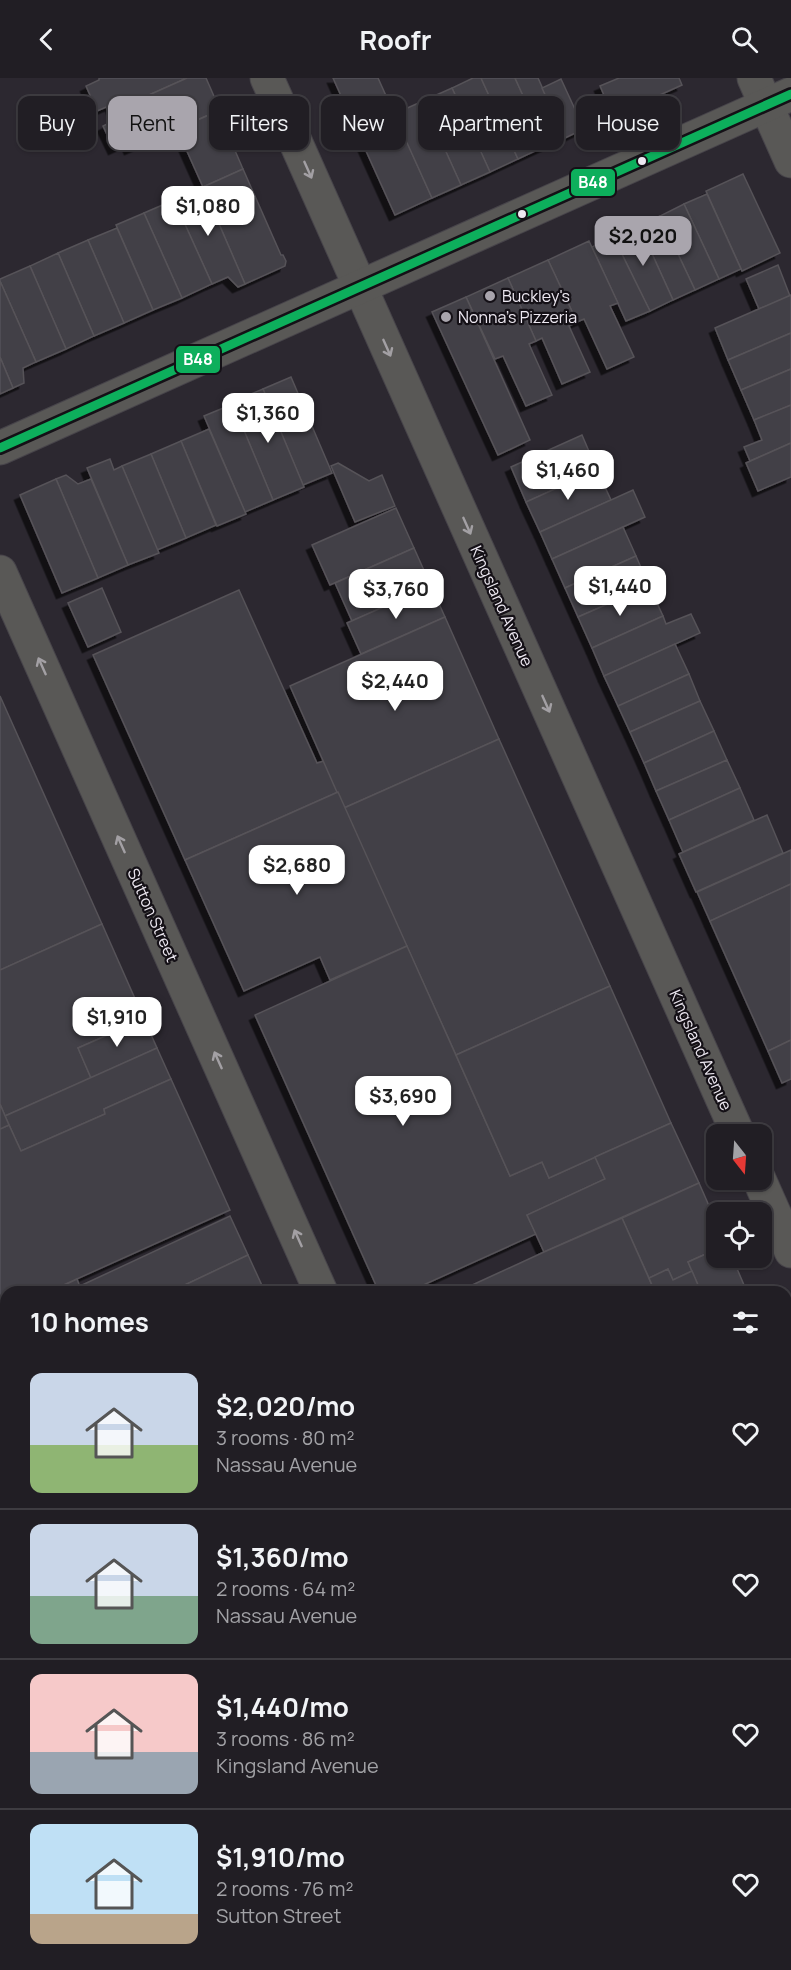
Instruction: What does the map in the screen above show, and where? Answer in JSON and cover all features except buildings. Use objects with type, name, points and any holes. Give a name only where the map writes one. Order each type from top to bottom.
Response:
[{"type":"street","name":"Kingsland Avenue","points":[[267,78],[734,1124]]},
{"type":"street","points":[[0,448],[360,286],[770,92],[791,160]]},
{"type":"street","name":"Sutton Street","points":[[0,572],[318,1286]]},
{"type":"street","points":[[764,1190],[791,1251]]},
{"type":"transit line","name":"B48","points":[[0,448],[791,94]]},
{"type":"place","name":"Buckley's","points":[[490,296]]},
{"type":"place","name":"Nonna's Pizzeria","points":[[446,317]]}]
